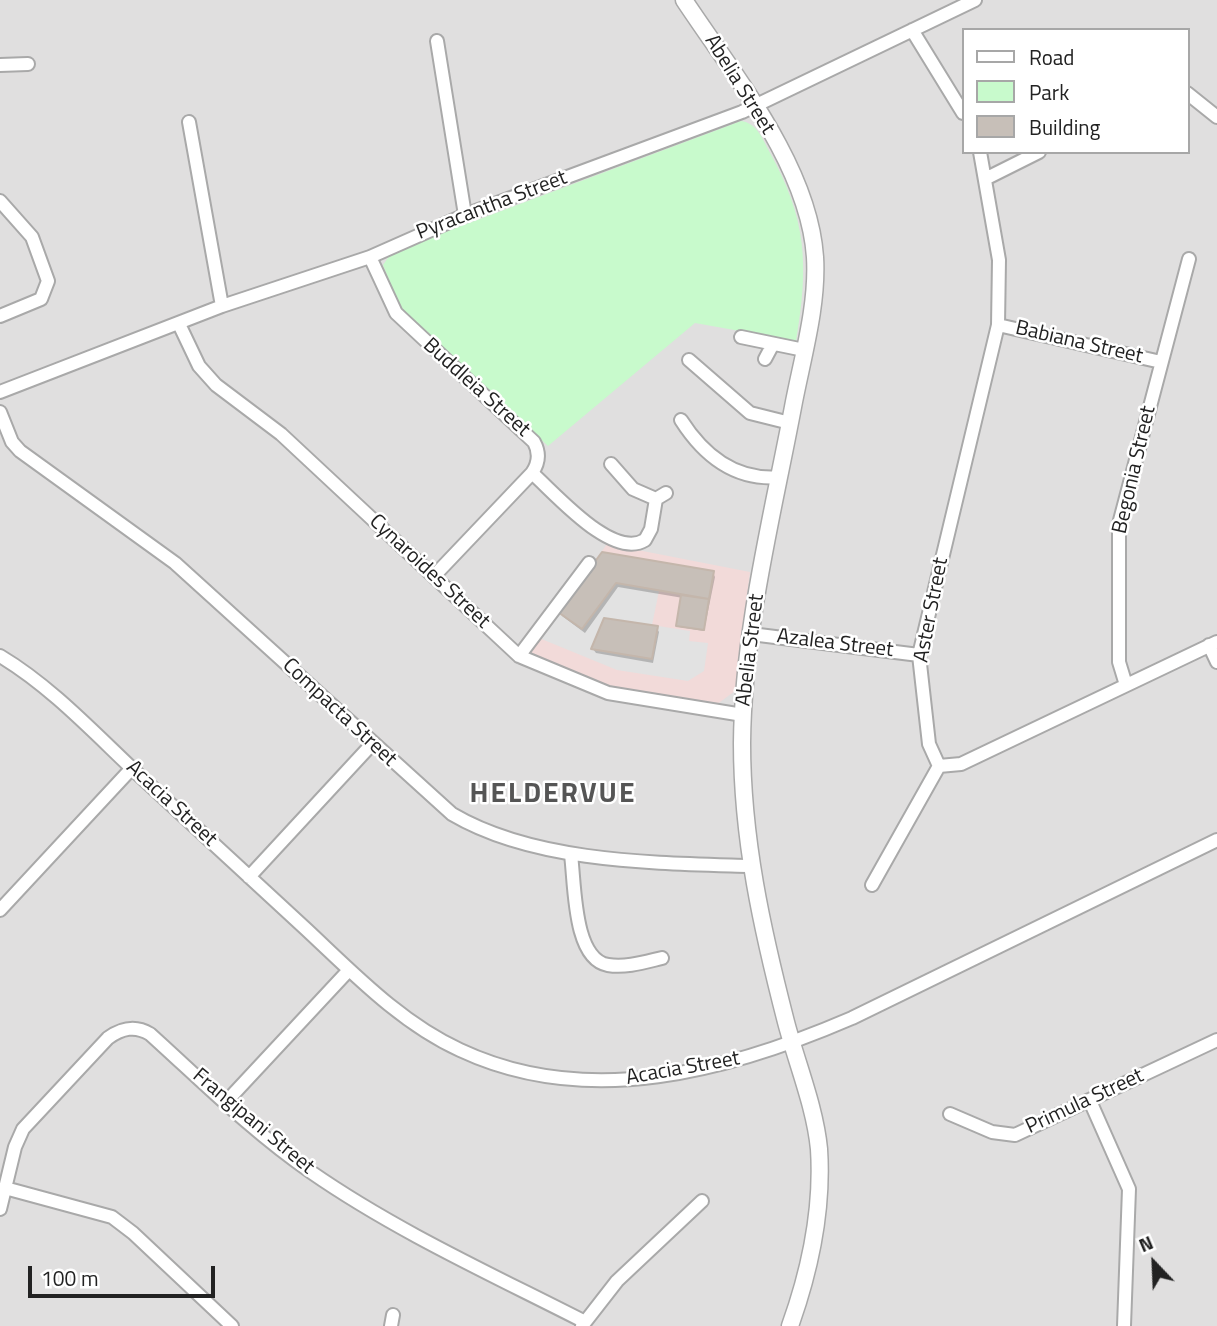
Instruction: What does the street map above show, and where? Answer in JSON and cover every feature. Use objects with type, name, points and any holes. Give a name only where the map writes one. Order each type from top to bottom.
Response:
[{"type":"street","name":"Abelia Street","points":[[684,0],[755,106],[787,163],[809,222],[815,256],[814,286],[804,350],[751,634],[743,715],[745,817],[761,925],[817,1137],[819,1181],[812,1250],[790,1326]]},
{"type":"street","name":"Pyracantha Street","points":[[0,392],[222,306],[370,257],[465,215],[755,106],[975,0]]},
{"type":"street","points":[[912,30],[962,111]]},
{"type":"street","points":[[437,41],[465,215]]},
{"type":"street","points":[[0,65],[28,64]]},
{"type":"street","points":[[1189,95],[1217,117]]},
{"type":"street","points":[[189,122],[222,306]]},
{"type":"street","name":"Aster Street","points":[[939,766],[929,744],[919,655],[998,325],[999,260],[980,154]]},
{"type":"street","points":[[985,179],[1035,154]]},
{"type":"street","points":[[0,201],[32,237],[48,281],[41,299],[0,316]]},
{"type":"street","name":"Buddleia Street","points":[[370,257],[396,313],[534,442],[538,456],[532,473]]},
{"type":"street","name":"Begonia Street","points":[[1126,685],[1119,662],[1117,538],[1189,259]]},
{"type":"street","name":"Cynaroides Street","points":[[178,324],[199,366],[216,385],[281,434],[519,656],[601,691],[743,715]]},
{"type":"street","name":"Babiana Street","points":[[998,325],[1161,362]]},
{"type":"street","points":[[741,337],[804,350]]},
{"type":"street","points":[[765,359],[773,344]]},
{"type":"street","points":[[689,360],[750,413],[790,423]]},
{"type":"street","name":"Compacta Street","points":[[0,412],[12,442],[20,451],[175,563],[436,803],[466,823],[524,843],[571,855],[751,866]]},
{"type":"street","points":[[681,420],[702,448],[734,469],[755,479],[780,477]]},
{"type":"street","points":[[434,576],[532,473],[598,531],[625,544],[641,543],[648,536],[661,496],[632,489],[611,464]]},
{"type":"street","points":[[519,656],[589,563]]},
{"type":"street","name":"Azalea Street","points":[[751,634],[919,655]]},
{"type":"street","points":[[872,885],[939,766],[961,764],[1213,644],[1217,662]]},
{"type":"street","name":"Acacia Street","points":[[0,656],[57,699],[349,970],[408,1020],[460,1050],[509,1067],[558,1079],[636,1081],[732,1062],[792,1043],[852,1018],[1217,841]]},
{"type":"street","points":[[249,877],[372,744]]},
{"type":"street","points":[[3,901],[132,768]]},
{"type":"street","points":[[571,855],[581,933],[592,958],[599,963],[619,966],[662,958]]},
{"type":"street","points":[[226,1102],[349,970]]},
{"type":"street","name":"Frangipani Street","points":[[0,1209],[15,1147],[23,1129],[108,1038],[121,1030],[136,1028],[150,1034],[290,1158],[363,1206],[584,1324]]},
{"type":"street","name":"Primula Street","points":[[950,1114],[992,1132],[1015,1135],[1217,1040]]},
{"type":"street","points":[[1090,1101],[1129,1189],[1124,1326]]},
{"type":"street","points":[[5,1188],[112,1217],[134,1233],[232,1326]]},
{"type":"street","points":[[584,1324],[617,1281],[702,1201]]},
{"type":"shaded area","points":[[0,0],[1217,0],[1217,1326],[0,1326]]},
{"type":"shaded area","points":[[607,544],[750,572],[735,691],[716,705],[600,684],[529,653]]},
{"type":"shaded area","points":[[616,583],[659,591],[652,625],[690,631],[689,641],[708,643],[704,671],[688,681],[617,670],[539,638],[558,612],[582,629]]},
{"type":"green space","points":[[741,121],[755,128],[761,136],[782,176],[798,221],[802,243],[803,289],[796,341],[695,323],[548,446],[401,310],[383,265],[392,252]]},
{"type":"building","points":[[602,552],[714,571],[709,599],[616,583],[582,629],[558,612]]},
{"type":"building","points":[[681,595],[709,599],[704,630],[676,626]]},
{"type":"building","points":[[604,618],[658,626],[652,659],[591,649]]},
{"type":"district","name":"HELDERVUE","points":[[553,795]]}]
